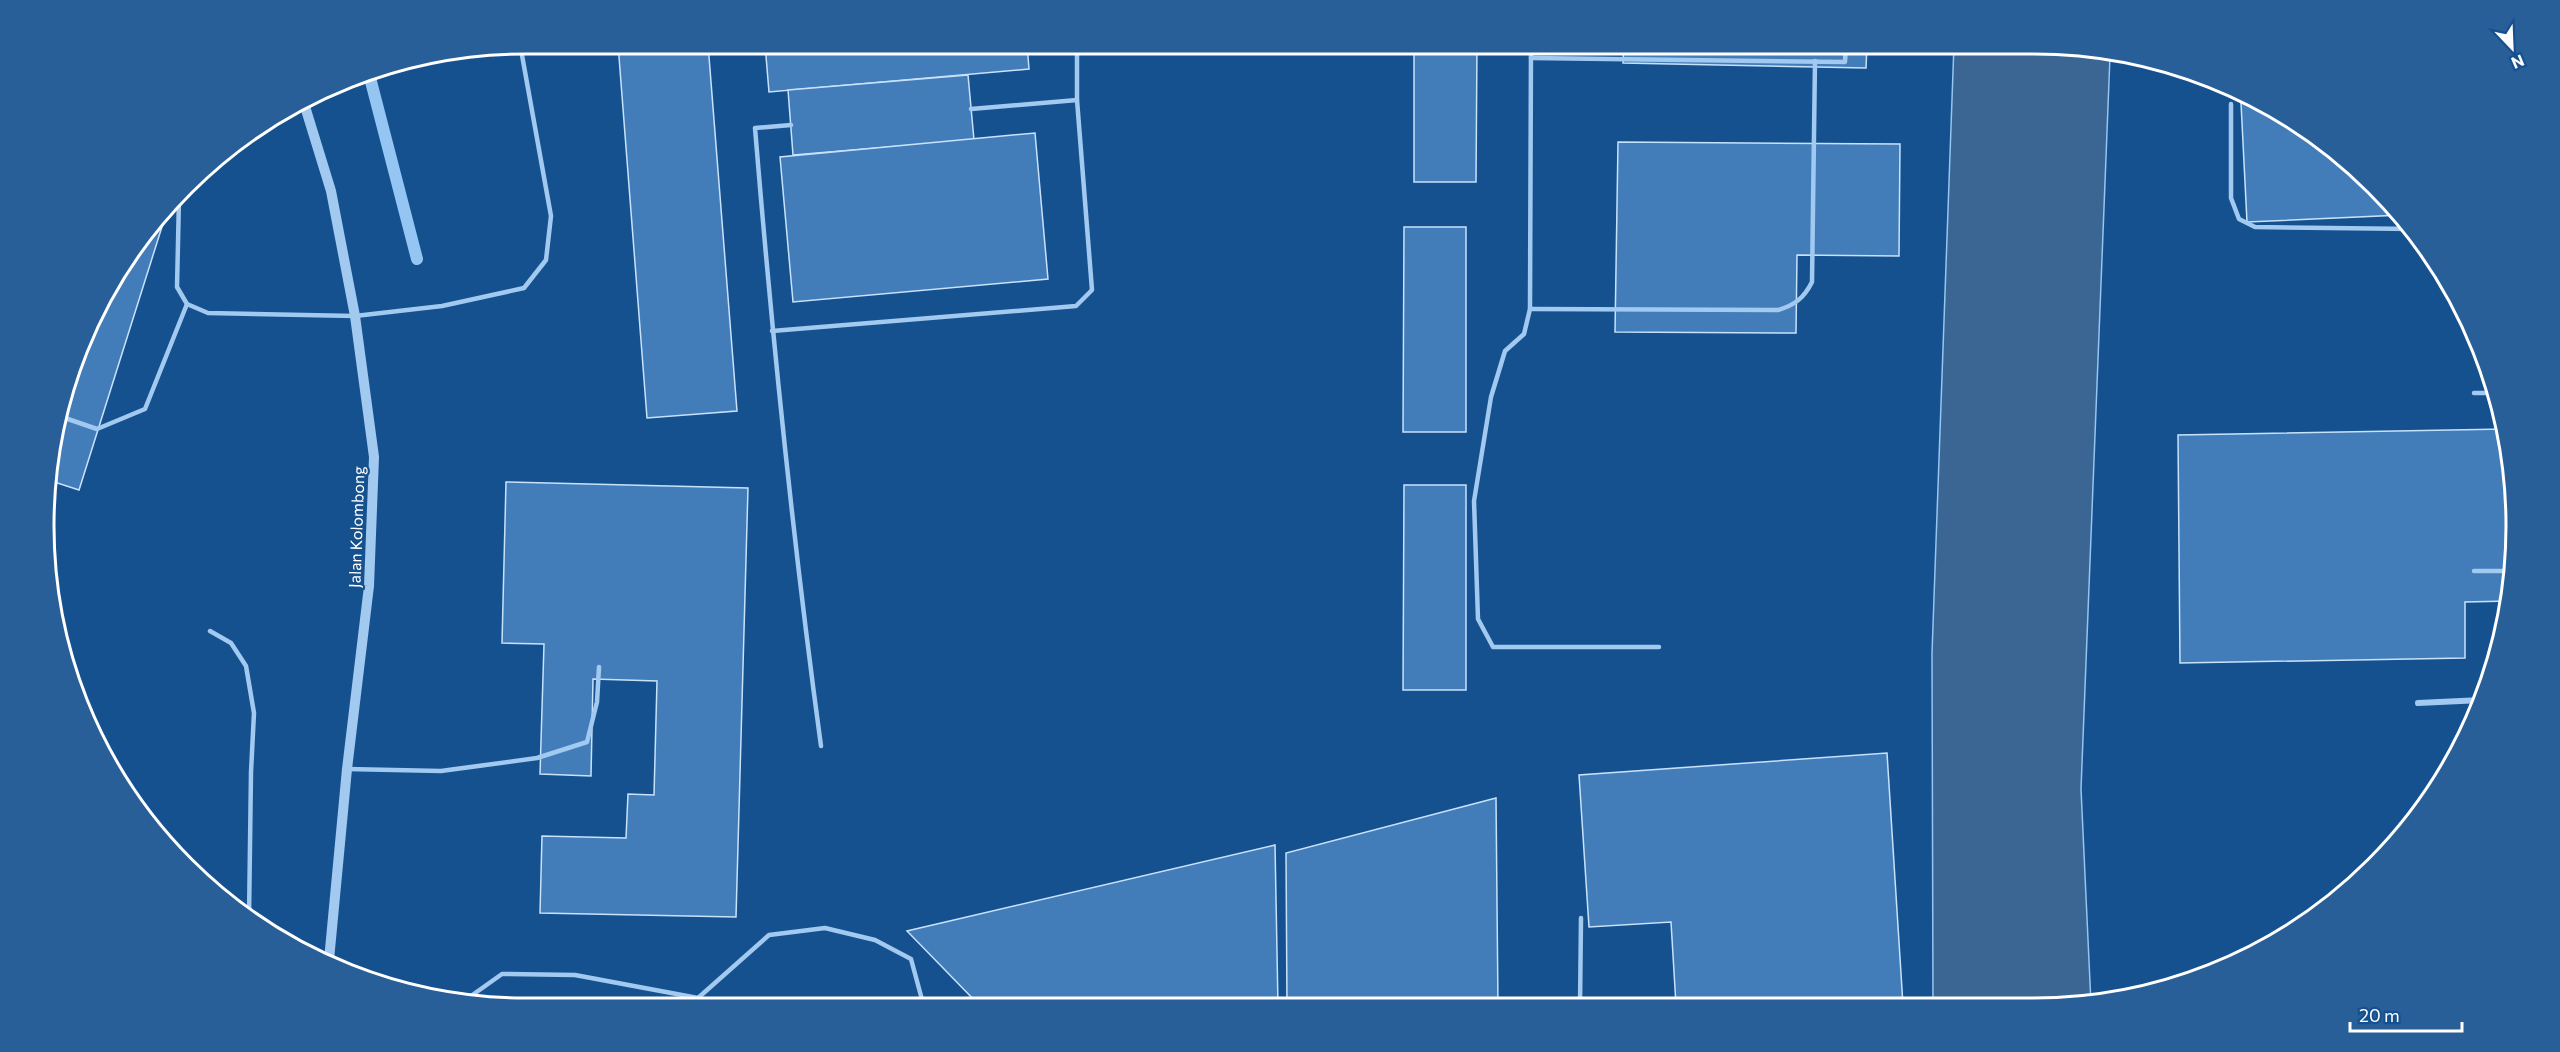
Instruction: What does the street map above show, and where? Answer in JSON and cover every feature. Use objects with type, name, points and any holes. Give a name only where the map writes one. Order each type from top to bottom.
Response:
[{"type":"street","name":"Jalan Kolombong","points":[[306,109],[331,191],[355,316],[374,457],[369,586],[347,769],[329,955]]},
{"type":"street","points":[[2418,703],[2473,700]]},
{"type":"lane","points":[[179,206],[177,287],[186,304],[208,313],[355,316],[442,306],[524,288],[546,260],[551,216],[522,54]]},
{"type":"lane","points":[[772,331],[1076,306],[1092,290],[1077,100],[1077,54]]},
{"type":"lane","points":[[1531,54],[1530,309],[1524,334],[1505,351],[1491,397],[1474,501],[1478,619],[1493,647],[1659,647]]},
{"type":"lane","points":[[1531,58],[1845,62],[1845,54]]},
{"type":"lane","points":[[1530,309],[1778,310],[1792,306],[1806,295],[1812,282],[1815,62]]},
{"type":"lane","points":[[971,109],[1077,100]]},
{"type":"lane","points":[[2231,104],[2231,198],[2239,219],[2255,227],[2400,229]]},
{"type":"lane","points":[[791,125],[755,128],[772,331],[804,618],[821,746]]},
{"type":"lane","points":[[67,419],[97,429],[145,409],[186,304]]},
{"type":"lane","points":[[2474,393],[2487,393]]},
{"type":"lane","points":[[2474,571],[2504,571]]},
{"type":"lane","points":[[210,631],[231,643],[246,666],[254,713],[249,907]]},
{"type":"lane","points":[[347,769],[441,771],[537,758],[587,742],[597,702],[599,667]]},
{"type":"lane","points":[[1580,998],[1581,918]]},
{"type":"lane","points":[[473,995],[502,974],[575,975],[698,998],[769,935],[825,928],[875,940],[911,959],[922,998]]},
{"type":"water","points":[[1954,54],[2065,55],[2110,60],[2081,789],[2091,995],[2034,998],[1933,998],[1932,653]]},
{"type":"building","points":[[619,54],[709,54],[737,411],[647,418]]},
{"type":"building","points":[[766,54],[1028,54],[1029,69],[769,92]]},
{"type":"building","points":[[1414,54],[1477,54],[1476,182],[1414,182]]},
{"type":"building","points":[[1623,54],[1867,54],[1866,68],[1623,63]]},
{"type":"building","points":[[968,75],[974,140],[793,155],[788,90]]},
{"type":"building","points":[[2241,103],[2270,117],[2321,152],[2368,192],[2389,216],[2247,222]]},
{"type":"building","points":[[1035,133],[1048,279],[793,302],[780,157]]},
{"type":"building","points":[[1618,142],[1900,144],[1899,256],[1797,255],[1796,333],[1615,332]]},
{"type":"building","points":[[162,226],[79,490],[56,483],[63,434],[79,374],[90,345],[117,290]]},
{"type":"building","points":[[1404,227],[1466,227],[1466,432],[1403,432]]},
{"type":"building","points":[[2496,429],[2505,495],[2505,557],[2502,588],[2500,601],[2465,602],[2465,658],[2180,663],[2178,435]]},
{"type":"building","points":[[506,482],[748,488],[736,917],[540,913],[542,836],[626,838],[628,794],[654,795],[657,681],[593,679],[591,776],[540,774],[544,644],[502,643]]},
{"type":"building","points":[[1404,485],[1466,485],[1466,690],[1403,690]]},
{"type":"building","points":[[1887,753],[1903,998],[1676,998],[1671,922],[1589,927],[1579,775]]},
{"type":"building","points":[[1496,798],[1498,998],[1287,998],[1286,853]]},
{"type":"building","points":[[1275,845],[1278,998],[972,998],[907,931]]},
{"type":"waterway","points":[[371,80],[417,259]]}]
